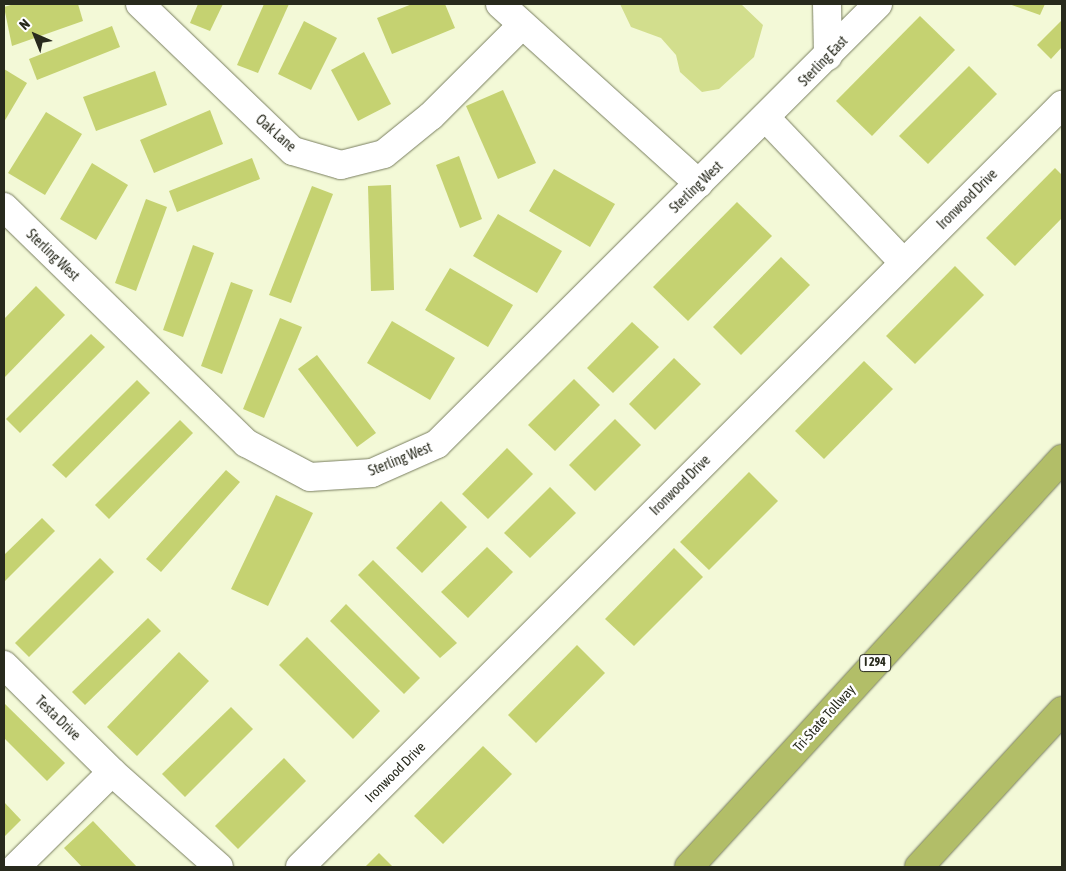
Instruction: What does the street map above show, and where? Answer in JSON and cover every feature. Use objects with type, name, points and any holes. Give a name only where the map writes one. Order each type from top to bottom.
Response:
[{"type":"highway","name":"Tri-State Tollway","points":[[689,867],[1062,459]]},
{"type":"highway","points":[[919,867],[1062,711]]},
{"type":"street","name":"Oak Lane","points":[[140,4],[293,151],[341,166],[384,154],[431,116],[524,14]]},
{"type":"street","points":[[500,4],[524,14],[699,184]]},
{"type":"street","points":[[827,4],[828,56]]},
{"type":"street","name":"Sterling East","points":[[767,119],[878,4]]},
{"type":"street","name":"Ironwood Drive","points":[[300,867],[1062,105]]},
{"type":"street","points":[[767,119],[903,262]]},
{"type":"street","name":"Sterling West","points":[[4,207],[246,443],[310,477],[372,473],[438,444],[699,184],[767,119]]},
{"type":"street","name":"Testa Drive","points":[[4,665],[112,772],[219,867]]},
{"type":"street","points":[[16,867],[112,772]]},
{"type":"green space","points":[[620,4],[741,4],[763,25],[754,57],[719,89],[702,92],[680,72],[676,55],[661,38],[631,27]]},
{"type":"building","points":[[14,4],[78,4],[83,21],[12,46],[4,7]]},
{"type":"building","points":[[198,4],[223,4],[210,31],[190,23]]},
{"type":"building","points":[[264,4],[289,4],[258,73],[237,65]]},
{"type":"building","points":[[412,4],[445,4],[455,28],[392,54],[377,18]]},
{"type":"building","points":[[1009,4],[1045,4],[1040,15]]},
{"type":"building","points":[[920,16],[955,50],[872,136],[836,101]]},
{"type":"building","points":[[1062,20],[1062,47],[1051,59],[1037,45]]},
{"type":"building","points":[[304,21],[337,38],[311,90],[278,74]]},
{"type":"building","points":[[112,26],[120,47],[37,80],[29,59]]},
{"type":"building","points":[[364,52],[391,104],[358,121],[331,70]]},
{"type":"building","points":[[969,66],[997,94],[928,164],[899,136]]},
{"type":"building","points":[[4,69],[27,83],[4,122]]},
{"type":"building","points":[[155,71],[167,105],[96,131],[83,97]]},
{"type":"building","points":[[503,90],[536,163],[498,179],[466,106]]},
{"type":"building","points":[[210,110],[223,144],[154,173],[140,140]]},
{"type":"building","points":[[46,112],[82,134],[45,195],[8,173]]},
{"type":"building","points":[[459,156],[482,219],[460,228],[436,165]]},
{"type":"building","points":[[252,158],[260,179],[177,212],[169,191]]},
{"type":"building","points":[[92,163],[128,185],[96,240],[60,219]]},
{"type":"building","points":[[1055,168],[1062,175],[1062,218],[1015,266],[986,238]]},
{"type":"building","points":[[554,169],[615,204],[590,247],[529,211]]},
{"type":"building","points":[[391,185],[394,290],[371,291],[368,186]]},
{"type":"building","points":[[312,186],[333,194],[291,303],[269,295]]},
{"type":"building","points":[[146,199],[167,207],[136,291],[115,283]]},
{"type":"building","points":[[737,202],[772,236],[688,321],[653,287]]},
{"type":"building","points":[[498,214],[562,251],[537,293],[473,256]]},
{"type":"building","points":[[193,245],[214,253],[183,337],[163,330]]},
{"type":"building","points":[[781,257],[810,285],[741,355],[713,327]]},
{"type":"building","points":[[955,266],[984,295],[915,364],[886,336]]},
{"type":"building","points":[[450,268],[513,305],[488,347],[425,310]]},
{"type":"building","points":[[231,282],[253,290],[222,374],[201,366]]},
{"type":"building","points":[[36,286],[65,315],[4,378],[4,319]]},
{"type":"building","points":[[280,318],[302,327],[264,418],[243,409]]},
{"type":"building","points":[[392,321],[455,358],[430,400],[367,363]]},
{"type":"building","points":[[632,322],[659,347],[613,393],[587,368]]},
{"type":"building","points":[[91,334],[105,347],[20,433],[6,419]]},
{"type":"building","points":[[317,355],[376,433],[357,447],[298,369]]},
{"type":"building","points":[[674,358],[701,384],[655,430],[629,404]]},
{"type":"building","points":[[864,361],[893,389],[824,459],[795,431]]},
{"type":"building","points":[[574,379],[600,405],[555,451],[528,425]]},
{"type":"building","points":[[137,380],[150,393],[66,478],[52,465]]},
{"type":"building","points":[[615,419],[641,445],[595,491],[569,465]]},
{"type":"building","points":[[180,420],[193,433],[109,519],[95,505]]},
{"type":"building","points":[[507,448],[533,474],[488,519],[462,494]]},
{"type":"building","points":[[226,470],[240,482],[161,572],[146,559]]},
{"type":"building","points":[[749,472],[778,501],[709,570],[680,542]]},
{"type":"building","points":[[550,487],[576,513],[530,558],[504,533]]},
{"type":"building","points":[[276,495],[313,513],[268,606],[231,589]]},
{"type":"building","points":[[441,501],[467,527],[422,573],[396,548]]},
{"type":"building","points":[[42,518],[55,531],[4,582],[4,555]]},
{"type":"building","points":[[487,547],[513,572],[468,618],[441,592]]},
{"type":"building","points":[[674,548],[703,577],[634,646],[605,619]]},
{"type":"building","points":[[100,558],[114,572],[29,657],[15,643]]},
{"type":"building","points":[[373,560],[457,643],[440,658],[358,575]]},
{"type":"building","points":[[346,604],[420,678],[404,694],[330,621]]},
{"type":"building","points":[[148,618],[161,631],[85,705],[72,692]]},
{"type":"building","points":[[307,637],[380,711],[353,739],[279,665]]},
{"type":"building","points":[[577,645],[605,673],[536,743],[508,715]]},
{"type":"building","points":[[179,652],[209,681],[137,756],[107,727]]},
{"type":"building","points":[[4,703],[65,763],[47,781],[4,738]]},
{"type":"building","points":[[231,707],[253,729],[185,797],[162,774]]},
{"type":"building","points":[[483,746],[512,774],[443,844],[414,816]]},
{"type":"building","points":[[284,758],[306,781],[238,849],[215,826]]},
{"type":"building","points":[[4,802],[21,820],[4,837]]},
{"type":"building","points":[[93,821],[137,867],[82,867],[64,848]]},
{"type":"building","points":[[379,853],[393,867],[365,867]]}]
